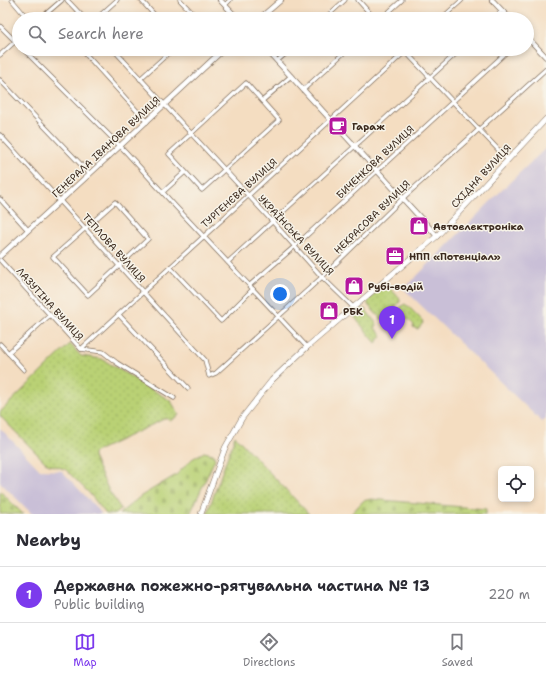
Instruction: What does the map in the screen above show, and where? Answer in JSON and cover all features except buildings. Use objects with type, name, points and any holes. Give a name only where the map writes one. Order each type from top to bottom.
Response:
[{"type":"main road","name":"СХІДНА ВУЛИЦЯ","points":[[201,514],[225,448],[238,424],[253,402],[272,380],[307,347],[437,236],[546,119]]},
{"type":"street","points":[[12,0],[22,12]]},
{"type":"street","points":[[48,12],[62,0]]},
{"type":"street","points":[[67,0],[78,12]]},
{"type":"street","points":[[104,12],[117,0]]},
{"type":"street","points":[[142,0],[152,12]]},
{"type":"street","points":[[180,0],[191,12]]},
{"type":"street","points":[[220,0],[232,12]]},
{"type":"street","points":[[225,5],[230,0]]},
{"type":"street","points":[[267,12],[281,0]]},
{"type":"street","points":[[332,12],[345,0]]},
{"type":"street","points":[[358,0],[369,12]]},
{"type":"street","points":[[389,12],[402,0]]},
{"type":"street","points":[[449,12],[462,0]]},
{"type":"street","points":[[492,0],[502,11]]},
{"type":"street","points":[[0,26],[12,38]]},
{"type":"street","points":[[0,55],[12,44]]},
{"type":"street","points":[[534,44],[546,57]]},
{"type":"street","points":[[30,56],[120,146],[307,347]]},
{"type":"street","points":[[86,56],[147,122]]},
{"type":"street","name":"УКРАЇНСЬКА ВУЛИЦЯ","points":[[119,56],[272,221],[294,247],[354,308]]},
{"type":"street","points":[[140,79],[165,56]]},
{"type":"street","name":"ГЕНЕРАЛА ІВАНОВА ВУЛИЦЯ","points":[[0,256],[147,122],[217,56]]},
{"type":"street","points":[[272,56],[437,236]]},
{"type":"street","points":[[277,62],[283,56]]},
{"type":"street","points":[[303,90],[340,56]]},
{"type":"street","name":"ТУРГЕНЄВА ВУЛИЦЯ","points":[[81,349],[399,56]]},
{"type":"street","points":[[410,56],[508,160]]},
{"type":"street","points":[[228,262],[453,56]]},
{"type":"street","name":"БИЧЕНКОВА ВУЛИЦЯ","points":[[170,267],[221,321],[252,287],[294,247],[502,56]]},
{"type":"street","name":"НЕКРАСОВА ВУЛИЦЯ","points":[[209,376],[216,374],[322,276],[403,198],[546,69]]},
{"type":"street","points":[[262,101],[291,76]]},
{"type":"street","points":[[0,80],[90,174]]},
{"type":"street","points":[[246,83],[279,120],[202,190],[169,154],[191,133],[246,83]]},
{"type":"street","name":"ТЕПЛОВА ВУЛИЦЯ","points":[[0,135],[2,140],[61,201],[205,360],[209,376]]},
{"type":"street","points":[[163,192],[185,172]]},
{"type":"street","points":[[0,199],[28,230]]},
{"type":"street","points":[[115,202],[148,239],[119,266],[88,294],[53,257],[115,202]]},
{"type":"street","name":"ЛАЗУТІНА ВУЛИЦЯ","points":[[0,260],[81,349],[103,352],[117,363],[174,398]]},
{"type":"street","points":[[8,353],[50,315]]},
{"type":"street","points":[[119,315],[188,388]]},
{"type":"street","points":[[0,344],[24,370]]},
{"type":"shaded area","points":[[546,148],[546,418],[542,422],[404,289],[509,183]]},
{"type":"shaded area","points":[[0,428],[40,470],[62,471],[102,514],[32,514],[0,482]]},
{"type":"green space","points":[[384,286],[389,287],[400,299],[400,302],[383,319],[381,319],[368,305],[368,300]]},
{"type":"green space","points":[[404,304],[422,320],[423,323],[418,329],[413,327],[414,325],[407,318],[405,319],[399,314],[398,310]]},
{"type":"green space","points":[[358,309],[365,309],[376,323],[377,325],[375,328],[382,336],[376,343],[352,314]]},
{"type":"green space","points":[[70,344],[81,356],[102,359],[171,401],[179,415],[170,421],[166,418],[93,453],[93,457],[109,491],[121,509],[115,514],[106,514],[90,494],[65,469],[47,464],[0,416],[0,412]]},
{"type":"green space","points":[[235,436],[309,514],[207,514]]},
{"type":"green space","points":[[204,452],[213,454],[215,459],[190,514],[119,514],[141,496],[176,475],[192,459]]},
{"type":"green space","points":[[0,491],[23,514],[0,514]]},
{"type":"green space","points":[[371,499],[486,509],[486,514],[351,514],[363,501]]},
{"type":"place","name":"Гараж","points":[[338,126]]},
{"type":"place","name":"Автоелектроніка","points":[[419,226]]},
{"type":"place","name":"НПП «Потенціал»","points":[[395,256]]},
{"type":"place","name":"Рубі-водій","points":[[354,286]]},
{"type":"place","name":"РБК","points":[[329,311]]},
{"type":"place","name":"Державна пожежно-рятувальна частина № 13","points":[[392,339]]}]
